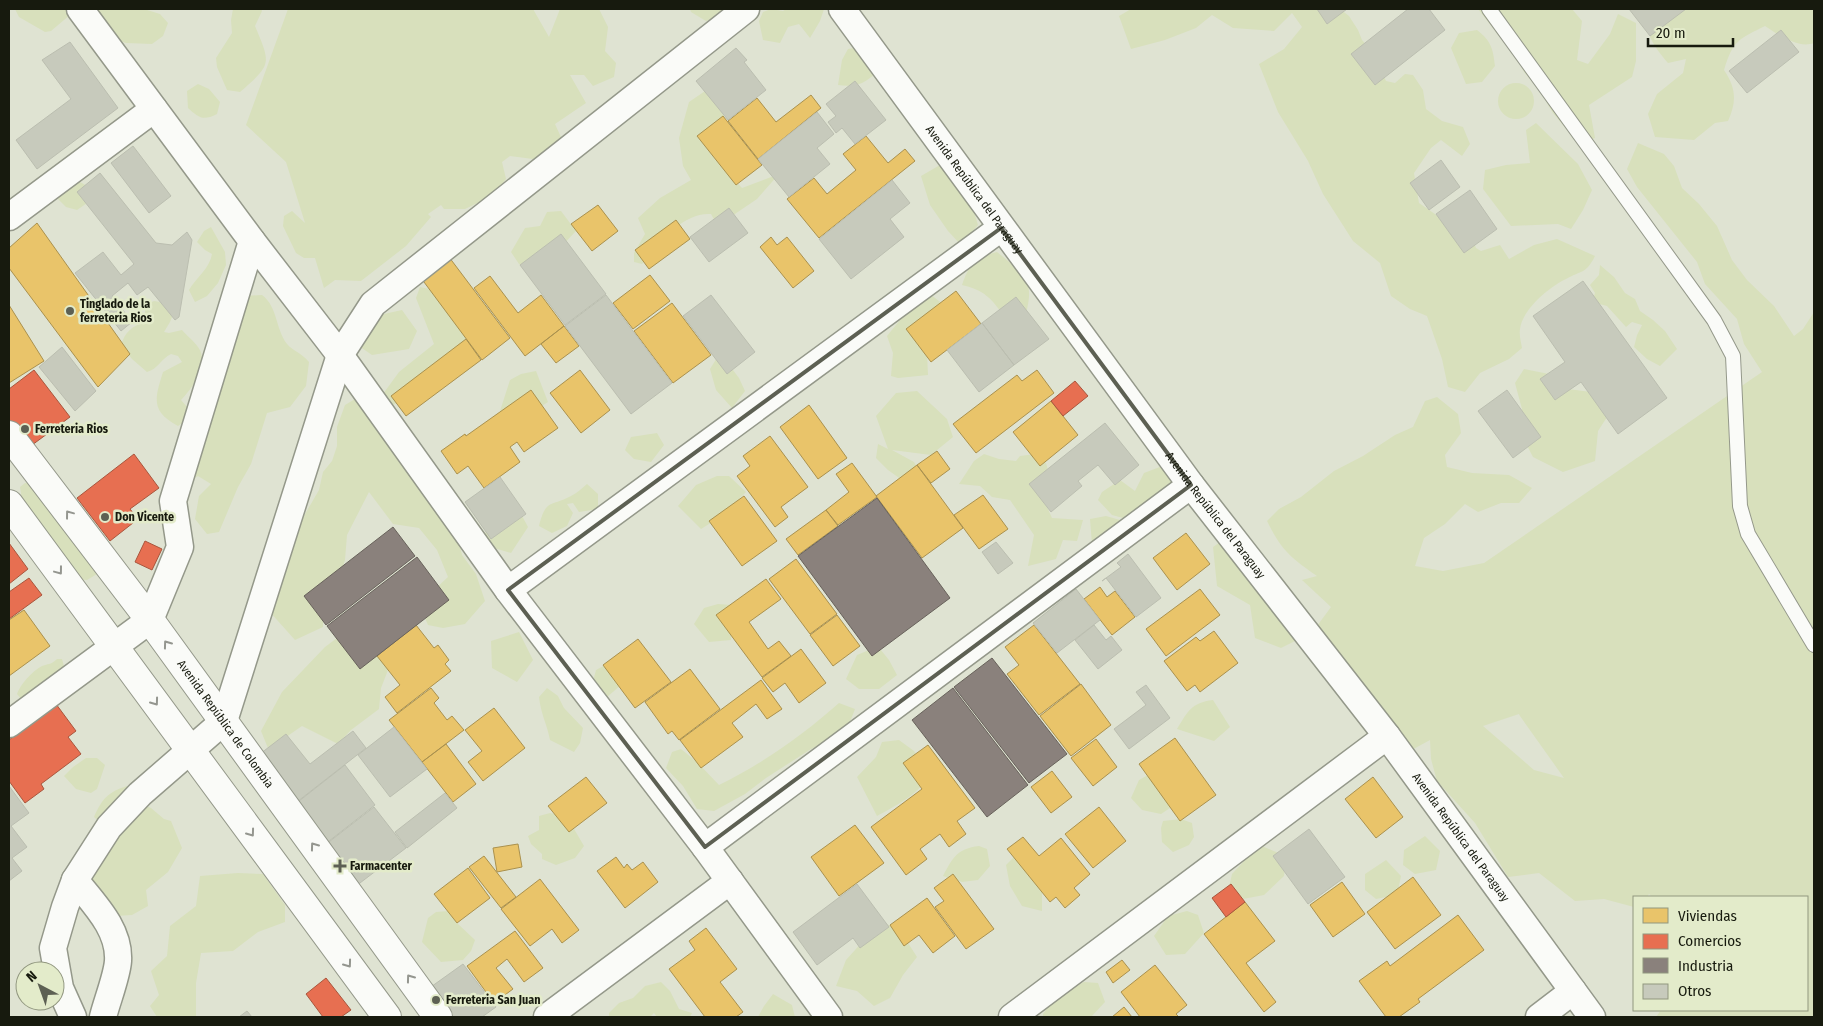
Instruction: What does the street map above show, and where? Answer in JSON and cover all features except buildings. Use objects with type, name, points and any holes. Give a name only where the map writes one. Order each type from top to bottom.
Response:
[{"type":"street","points":[[80,9],[252,241],[340,355],[508,590],[705,847],[829,1017]]},
{"type":"street","points":[[73,1017],[60,988],[53,948],[75,880],[109,827],[140,794],[224,721],[340,355],[373,304],[746,9]]},
{"type":"street","name":"Avenida República del Paraguay","points":[[842,9],[1191,485],[1387,736],[1592,1017]]},
{"type":"street","points":[[9,218],[154,109]]},
{"type":"street","points":[[508,590],[1001,228]]},
{"type":"street","points":[[9,724],[150,620],[180,547],[173,500],[252,241]]},
{"type":"street","name":"Avenida República de Colombia","points":[[9,435],[150,620],[438,1017]]},
{"type":"street","points":[[705,847],[1191,485]]},
{"type":"street","points":[[9,504],[387,1017]]},
{"type":"street","points":[[1012,1017],[1387,736]]},
{"type":"street","points":[[75,880],[105,920],[116,939],[118,962],[103,1017]]},
{"type":"street","points":[[546,1017],[730,881]]},
{"type":"street","points":[[1539,1017],[1573,991]]},
{"type":"lane","points":[[1489,9],[1714,320],[1733,356],[1740,506],[1748,534],[1814,645]]},
{"type":"highlighted area","points":[[1001,228],[1191,485],[705,847],[508,590]]},
{"type":"green space","points":[[15,9],[77,9],[51,31],[45,32],[19,17]]},
{"type":"green space","points":[[96,9],[144,9],[160,14],[168,23],[163,36],[152,44],[126,43],[114,39]]},
{"type":"green space","points":[[233,9],[261,9],[262,11],[255,26],[266,56],[266,63],[263,69],[240,92],[227,90],[217,67],[216,58],[232,33],[231,20]]},
{"type":"green space","points":[[288,9],[533,9],[549,37],[560,9],[599,9],[608,27],[605,51],[616,63],[614,77],[593,86],[584,75],[570,75],[586,103],[555,124],[565,146],[533,159],[510,156],[502,162],[506,179],[492,196],[465,209],[444,209],[441,205],[428,214],[431,217],[406,246],[361,281],[335,280],[324,288],[315,258],[304,258],[296,253],[283,226],[284,216],[292,211],[305,223],[286,162],[246,125]]},
{"type":"green space","points":[[690,9],[739,9],[706,21],[691,12]]},
{"type":"green space","points":[[771,9],[783,11],[786,9],[824,9],[820,21],[810,38],[799,24],[788,27],[780,43],[763,40],[759,21],[763,12]]},
{"type":"green space","points":[[1131,9],[1340,9],[1349,16],[1362,40],[1373,53],[1386,81],[1395,83],[1405,74],[1413,75],[1423,90],[1426,109],[1442,121],[1463,127],[1470,144],[1462,156],[1441,140],[1431,148],[1414,173],[1419,203],[1445,221],[1471,235],[1476,248],[1481,251],[1500,245],[1509,259],[1534,245],[1557,239],[1595,256],[1592,262],[1583,271],[1571,276],[1545,293],[1531,307],[1520,329],[1522,348],[1509,359],[1480,373],[1465,392],[1448,387],[1442,359],[1427,316],[1410,309],[1391,296],[1380,263],[1353,241],[1323,194],[1308,161],[1278,112],[1259,64],[1284,49],[1302,27],[1292,13],[1274,31],[1233,28],[1212,15],[1196,28],[1165,40],[1131,49],[1119,16]]},
{"type":"green space","points":[[1478,9],[1572,9],[1582,21],[1577,60],[1588,64],[1610,34],[1618,14],[1636,23],[1636,61],[1632,77],[1589,105],[1595,138],[1579,144],[1553,113],[1538,88],[1524,72],[1519,61]]},
{"type":"green space","points":[[1653,9],[1814,9],[1814,43],[1795,43],[1765,26],[1749,34],[1734,46],[1724,70],[1731,83],[1734,95],[1733,107],[1728,121],[1715,123],[1694,140],[1655,137],[1648,114],[1657,94],[1683,73],[1686,59],[1668,63],[1654,45],[1650,38],[1647,23]]},
{"type":"green space","points":[[1477,30],[1490,45],[1495,66],[1482,82],[1466,84],[1451,48],[1459,33]]},
{"type":"green space","points":[[854,48],[874,54],[883,67],[858,84],[838,85],[842,60],[848,49]]},
{"type":"green space","points":[[1516,83],[1528,89],[1534,101],[1528,113],[1516,119],[1504,113],[1498,101],[1504,89]]},
{"type":"green space","points":[[198,84],[209,89],[220,102],[217,114],[205,118],[195,114],[188,108],[187,91]]},
{"type":"green space","points":[[708,89],[729,111],[712,127],[732,177],[742,188],[779,174],[757,199],[729,218],[716,223],[711,214],[690,218],[672,231],[642,264],[634,262],[634,253],[645,234],[638,218],[660,198],[691,180],[683,166],[679,138],[689,102]]},
{"type":"green space","points":[[1536,123],[1578,164],[1592,190],[1583,210],[1571,229],[1558,224],[1511,226],[1483,189],[1485,170],[1506,165],[1530,163],[1526,130]]},
{"type":"green space","points":[[1638,143],[1664,154],[1674,166],[1682,188],[1699,204],[1717,226],[1732,260],[1747,280],[1774,306],[1794,336],[1803,329],[1814,312],[1814,1017],[1656,1017],[1660,1011],[1808,1011],[1808,896],[1651,896],[1649,894],[1648,896],[1633,896],[1633,907],[1604,899],[1575,901],[1539,873],[1508,877],[1475,823],[1437,781],[1431,759],[1430,740],[1408,752],[1317,626],[1331,607],[1302,580],[1317,576],[1288,553],[1277,539],[1267,521],[1279,509],[1301,497],[1334,471],[1363,456],[1395,435],[1413,427],[1425,401],[1437,397],[1458,414],[1461,433],[1445,455],[1447,467],[1472,473],[1509,475],[1532,488],[1519,503],[1501,503],[1478,512],[1465,504],[1445,524],[1424,538],[1415,566],[1443,571],[1484,563],[1762,372],[1744,344],[1737,319],[1705,284],[1697,262],[1637,187],[1627,169]],"holes":[[[1519,714],[1564,778],[1534,770],[1483,726]]]},
{"type":"green space","points":[[940,165],[962,174],[978,225],[961,245],[948,231],[930,205],[921,176]]},
{"type":"green space","points":[[78,181],[91,188],[90,201],[77,210],[66,207],[58,199],[59,189]]},
{"type":"green space","points":[[561,211],[576,231],[555,253],[527,270],[519,264],[511,252],[525,228],[540,226],[547,212]]},
{"type":"green space","points":[[211,227],[225,252],[226,265],[218,283],[207,296],[195,302],[189,290],[206,268],[212,254],[197,242],[204,231]]},
{"type":"green space","points":[[997,252],[1015,267],[1026,282],[1029,294],[1025,318],[1004,316],[982,292],[962,285],[974,262]]},
{"type":"green space","points":[[1600,265],[1614,277],[1625,293],[1635,299],[1640,311],[1665,331],[1677,349],[1660,366],[1647,359],[1634,347],[1642,325],[1632,322],[1626,327],[1607,306],[1592,302],[1595,293],[1590,285],[1599,275]]},
{"type":"green space","points":[[420,287],[434,290],[454,312],[469,346],[421,389],[388,408],[380,398],[399,372],[434,344],[416,298]]},
{"type":"green space","points":[[930,294],[944,305],[927,353],[928,375],[898,378],[891,376],[893,353],[887,336],[900,320],[906,305]]},
{"type":"green space","points":[[262,295],[271,305],[280,331],[287,344],[309,362],[306,386],[290,407],[267,413],[251,464],[238,487],[219,532],[207,534],[195,519],[199,496],[211,484],[198,476],[191,480],[243,296]]},
{"type":"green space","points":[[154,301],[166,303],[174,312],[164,332],[169,333],[182,330],[201,353],[201,368],[195,382],[181,400],[189,409],[190,418],[178,426],[163,415],[157,403],[157,397],[163,372],[182,362],[178,356],[171,354],[154,369],[147,372],[132,359],[121,345],[130,330],[136,325],[145,322],[145,305]]},
{"type":"green space","points":[[402,310],[417,331],[409,349],[372,355],[356,344],[377,311],[384,314]]},
{"type":"green space","points":[[720,353],[739,378],[745,391],[732,408],[716,390],[710,369]]},
{"type":"green space","points":[[1524,369],[1554,375],[1560,388],[1599,393],[1611,411],[1598,431],[1595,461],[1563,472],[1533,457],[1521,434],[1522,409],[1515,383]]},
{"type":"green space","points":[[536,371],[548,402],[512,425],[500,411],[510,380],[521,374]]},
{"type":"green space","points":[[917,391],[947,419],[953,437],[931,455],[892,450],[914,462],[920,473],[902,480],[876,458],[878,444],[888,449],[876,416],[896,393]]},
{"type":"green space","points":[[355,399],[458,538],[462,555],[476,574],[485,601],[465,624],[443,628],[428,625],[419,604],[448,577],[437,550],[419,528],[393,524],[369,492],[347,535],[345,560],[339,579],[323,601],[323,627],[295,640],[269,611],[290,540],[319,490],[323,472],[332,461],[337,446],[337,427],[345,405]]},
{"type":"green space","points":[[657,433],[664,445],[651,462],[634,459],[625,450],[631,437]]},
{"type":"green space","points":[[984,454],[999,459],[1016,461],[1020,456],[1035,454],[1046,463],[1051,481],[1047,507],[1052,518],[1083,520],[1077,541],[1063,540],[1056,559],[1028,566],[1034,535],[1010,500],[992,497],[980,486],[959,484],[974,461]]},
{"type":"green space","points":[[1165,465],[1177,486],[1138,522],[1112,515],[1098,500],[1102,492],[1120,480],[1135,491],[1144,473]]},
{"type":"green space","points":[[717,476],[729,476],[746,492],[722,516],[701,529],[678,506],[696,485]]},
{"type":"green space","points":[[25,483],[30,483],[98,563],[97,574],[87,580],[73,579],[23,505],[20,487]]},
{"type":"green space","points":[[587,484],[598,494],[598,509],[579,512],[573,503],[567,504],[573,513],[567,526],[552,533],[539,526],[547,507],[573,495]]},
{"type":"green space","points":[[521,514],[528,527],[511,553],[494,548],[483,536],[495,519]]},
{"type":"green space","points":[[1106,516],[1127,522],[1092,544],[1090,519]]},
{"type":"green space","points":[[1226,538],[1297,640],[1281,648],[1255,638],[1250,605],[1217,586],[1213,547]]},
{"type":"green space","points":[[718,604],[731,605],[733,621],[731,640],[709,642],[694,624],[704,608]]},
{"type":"green space","points":[[396,630],[390,665],[381,688],[379,709],[351,730],[338,744],[302,726],[289,735],[270,753],[261,731],[282,692],[325,647],[341,635]]},
{"type":"green space","points":[[519,632],[533,660],[517,682],[492,668],[491,641]]},
{"type":"green space","points":[[876,644],[889,660],[897,675],[879,689],[859,689],[846,679],[857,655],[869,650]]},
{"type":"green space","points":[[57,659],[62,659],[64,666],[61,673],[22,700],[17,694],[27,678],[38,668],[51,664]]},
{"type":"green space","points":[[609,663],[620,686],[601,702],[591,689],[596,670]]},
{"type":"green space","points":[[547,688],[558,696],[564,708],[583,728],[580,743],[574,752],[550,740],[539,697]]},
{"type":"green space","points":[[1213,700],[1230,727],[1214,741],[1177,729],[1191,709],[1200,703]]},
{"type":"green space","points":[[839,703],[855,709],[846,732],[811,749],[745,794],[714,811],[697,809],[683,786],[666,768],[672,752],[681,749],[697,762],[719,785],[751,768],[782,748]]},
{"type":"green space","points":[[899,740],[914,751],[928,774],[925,781],[914,793],[877,816],[857,777],[876,757],[882,742]]},
{"type":"green space","points":[[86,758],[97,758],[105,765],[97,789],[91,793],[76,789],[64,776]]},
{"type":"green space","points":[[1148,775],[1176,804],[1161,814],[1142,810],[1131,798],[1139,780]]},
{"type":"green space","points":[[127,786],[141,804],[151,808],[164,819],[171,821],[182,848],[168,872],[146,890],[148,906],[132,915],[116,916],[84,870],[113,834],[94,817],[97,811],[106,797]]},
{"type":"green space","points":[[550,813],[567,817],[584,846],[575,858],[556,865],[542,859],[542,854],[531,844],[528,836],[539,830],[539,816]]},
{"type":"green space","points":[[1181,819],[1192,823],[1194,837],[1189,845],[1173,852],[1162,842],[1161,828],[1163,821]]},
{"type":"green space","points":[[1425,836],[1440,851],[1436,870],[1415,874],[1403,865],[1404,850]]},
{"type":"green space","points":[[1259,845],[1286,856],[1284,876],[1264,895],[1243,899],[1228,892],[1232,874]]},
{"type":"green space","points":[[979,846],[987,849],[990,866],[978,880],[962,882],[943,876],[956,855],[966,849]]},
{"type":"green space","points":[[1015,856],[1042,878],[1042,911],[1022,906],[1010,886],[1006,865]]},
{"type":"green space","points":[[1386,860],[1401,876],[1397,895],[1376,899],[1365,890],[1365,874]]},
{"type":"green space","points":[[238,873],[263,874],[285,905],[285,922],[258,932],[233,951],[201,953],[196,983],[196,1017],[157,1017],[150,1006],[159,995],[151,971],[167,956],[170,926],[196,906],[200,876]]},
{"type":"green space","points":[[449,911],[457,923],[475,940],[471,951],[463,960],[441,962],[422,942],[428,918],[436,912]]},
{"type":"green space","points":[[1187,911],[1198,915],[1204,933],[1185,954],[1166,955],[1154,936],[1168,916]]},
{"type":"green space","points":[[887,924],[903,935],[917,957],[903,975],[890,998],[874,1006],[857,991],[836,986],[846,960],[864,940],[870,925]]},
{"type":"green space","points":[[661,982],[670,991],[679,1009],[692,1013],[690,1017],[657,1017],[654,1013],[650,1017],[609,1017],[609,1013],[619,1003],[633,998],[645,986]]},
{"type":"green space","points":[[1084,982],[1098,983],[1105,1002],[1091,1017],[1043,1017],[1043,1014],[1056,996]]},
{"type":"green space","points":[[773,994],[792,1005],[795,1017],[758,1017]]},
{"type":"place","name":"Tinglado de la ferreteria Rios","points":[[70,311]]},
{"type":"place","name":"Ferreteria Rios","points":[[25,429]]},
{"type":"place","name":"Don Vicente","points":[[105,517]]},
{"type":"place","name":"Farmacenter","points":[[340,866]]},
{"type":"place","name":"Ferreteria San Juan","points":[[436,1000]]}]
